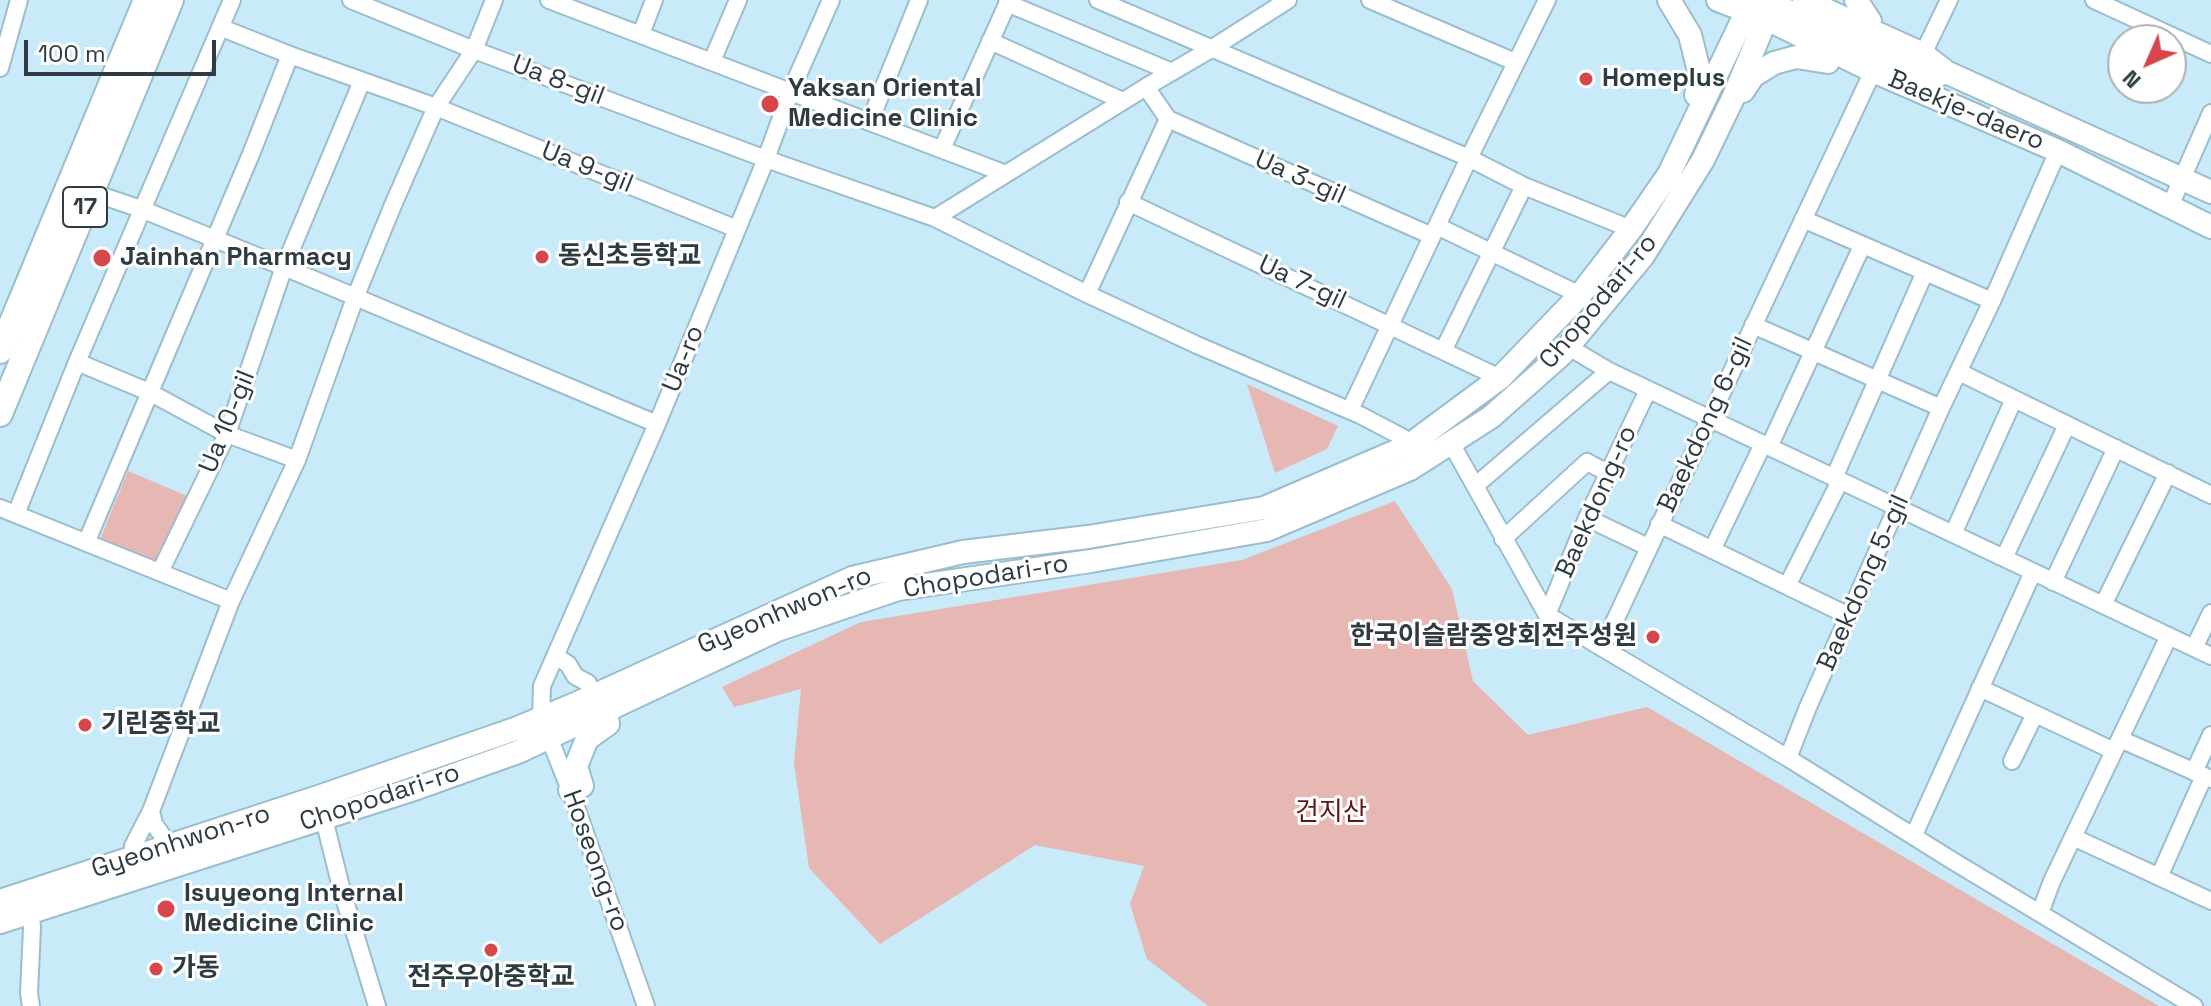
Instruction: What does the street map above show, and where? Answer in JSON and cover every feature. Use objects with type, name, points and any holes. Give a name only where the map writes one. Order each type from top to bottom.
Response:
[{"type":"main road","name":"17","points":[[0,351],[146,0]]},
{"type":"main road","name":"17","points":[[0,414],[171,0]]},
{"type":"street","points":[[0,68],[19,0]]},
{"type":"street","points":[[16,514],[141,209],[232,0]]},
{"type":"street","name":"Ua 8-gil","points":[[351,0],[474,50],[766,159]]},
{"type":"street","points":[[135,857],[133,846],[151,811],[231,601],[297,460],[355,298],[393,205],[436,107],[474,50],[494,0]]},
{"type":"street","points":[[549,0],[576,5],[790,93],[1006,174]]},
{"type":"street","points":[[641,34],[654,0]]},
{"type":"street","points":[[712,61],[738,0]]},
{"type":"street","name":"Ua-ro","points":[[546,728],[542,686],[657,424],[790,93],[831,0]]},
{"type":"street","points":[[870,121],[919,0]]},
{"type":"street","points":[[1098,0],[1469,158],[1524,186],[1631,229]]},
{"type":"street","points":[[935,218],[1288,0]]},
{"type":"street","points":[[1370,0],[1515,62]]},
{"type":"street","points":[[1350,410],[1547,0]]},
{"type":"street","points":[[1669,0],[1690,35],[1700,75],[1696,95],[1706,99]]},
{"type":"street","name":"Baekje-daero","points":[[1718,0],[1762,6],[1832,50],[1873,71],[2058,151],[2211,227]]},
{"type":"street","name":"Baekje-daero","points":[[1804,0],[1923,54],[1946,72],[2211,192]]},
{"type":"street","points":[[1856,0],[1870,21],[1869,30]]},
{"type":"street","points":[[1923,54],[1949,0]]},
{"type":"street","points":[[2094,0],[2211,54]]},
{"type":"street","points":[[942,149],[1008,1],[1172,72]]},
{"type":"street","points":[[766,159],[935,218],[1197,345],[1350,410],[1402,437],[1412,456],[1500,378],[1580,295],[1669,174],[1706,99],[1762,6],[1935,77],[1946,72]]},
{"type":"street","name":"Chopodari-ro","points":[[546,728],[777,630],[898,589],[1091,561],[1267,530],[1412,456],[1451,443],[1491,417],[1562,354],[1643,256],[1703,160],[1734,96],[1762,6]]},
{"type":"street","name":"Ua 9-gil","points":[[222,28],[436,107],[737,229]]},
{"type":"street","points":[[990,41],[1123,101]]},
{"type":"street","points":[[1734,96],[1740,98],[1753,76],[1774,63],[1796,57],[1828,62],[1832,50]]},
{"type":"street","points":[[86,543],[290,55]]},
{"type":"street","name":"Baekdong 6-gil","points":[[1602,648],[1873,71]]},
{"type":"street","name":"Ua 10-gil","points":[[160,572],[227,434],[284,267],[362,81]]},
{"type":"street","points":[[1087,294],[1168,119],[1146,87]]},
{"type":"street","points":[[2170,206],[2211,113]]},
{"type":"street","name":"Ua 3-gil","points":[[1168,119],[1491,253],[1580,295]]},
{"type":"street","name":"Baekdong 5-gil","points":[[1788,758],[1808,707],[2058,151]]},
{"type":"street","points":[[1443,351],[1524,186]]},
{"type":"street","points":[[91,192],[284,267],[657,424]]},
{"type":"street","name":"Ua 7-gil","points":[[1128,202],[1500,378]]},
{"type":"street","points":[[1803,219],[1992,301]]},
{"type":"street","points":[[1712,550],[1813,351],[1862,246]]},
{"type":"street","points":[[1787,586],[1837,479],[1925,272]]},
{"type":"street","name":"Baekdong 6-gil","points":[[1753,325],[1877,380]]},
{"type":"street","points":[[1567,346],[1648,390],[2211,656]]},
{"type":"street","points":[[77,362],[149,392],[227,434],[297,460]]},
{"type":"street","points":[[1475,486],[1609,371]]},
{"type":"street","points":[[1959,372],[2211,495]]},
{"type":"street","points":[[1877,380],[1941,408]]},
{"type":"street","name":"Baekdong-ro","points":[[1547,615],[1587,518],[1648,390]]},
{"type":"street","points":[[1953,534],[2014,399]]},
{"type":"street","points":[[2004,558],[2067,425]]},
{"type":"street","points":[[1451,443],[1547,615],[2194,1006]]},
{"type":"street","points":[[2053,582],[2116,448]]},
{"type":"street","points":[[1503,539],[1587,462],[1608,473]]},
{"type":"street","points":[[2103,605],[2168,473]]},
{"type":"street","points":[[0,508],[231,601]]},
{"type":"street","points":[[1587,518],[1648,547]]},
{"type":"street","name":"Baekdong 6-gil","points":[[1659,524],[1849,616]]},
{"type":"street","points":[[1914,835],[2033,572]]},
{"type":"street","points":[[2194,648],[2211,613]]},
{"type":"street","points":[[2040,913],[2169,636]]},
{"type":"street","points":[[555,656],[568,664],[575,676],[588,683],[608,724],[587,739],[576,766],[582,786],[570,790]]},
{"type":"street","points":[[1980,688],[2035,714],[2203,776]]},
{"type":"street","points":[[2012,761],[2035,714]]},
{"type":"street","name":"Hoseong-ro","points":[[546,728],[646,1006]]},
{"type":"street","name":"Gyeonhwon-ro","points":[[0,901],[29,902],[169,845],[321,807],[515,729],[546,728]]},
{"type":"street","points":[[2159,877],[2203,776],[2211,735]]},
{"type":"street","points":[[321,807],[342,891],[377,1006]]},
{"type":"street","name":"Chopodari-ro","points":[[0,922],[29,902],[321,807]]},
{"type":"street","points":[[151,811],[154,824],[169,845]]},
{"type":"street","points":[[2073,837],[2211,901]]},
{"type":"street","points":[[29,902],[31,1006]]},
{"type":"green space","points":[[1247,384],[1338,426],[1327,449],[1275,473]]},
{"type":"green space","points":[[128,471],[187,496],[157,567],[99,542]]},
{"type":"green space","name":"건지산","points":[[1395,501],[1452,589],[1473,681],[1528,735],[1647,707],[2159,1006],[1208,1006],[1147,959],[1130,904],[1144,866],[1035,845],[880,944],[809,868],[794,763],[801,689],[734,707],[722,687],[861,622],[1242,560]]},
{"type":"place","name":"Homeplus","points":[[1586,79]]},
{"type":"place","name":"Yaksan Oriental Medicine Clinic","points":[[770,104]]},
{"type":"place","name":"동신초등학교","points":[[542,257]]},
{"type":"place","name":"Jainhan Pharmacy","points":[[102,258]]},
{"type":"place","name":"한국이슬람중앙회전주성원","points":[[1653,637]]},
{"type":"place","name":"기린중학교","points":[[85,725]]},
{"type":"place","name":"Isuyeong Internal Medicine Clinic","points":[[166,909]]},
{"type":"place","name":"전주우아중학교","points":[[491,950]]},
{"type":"place","name":"가동","points":[[156,969]]}]
